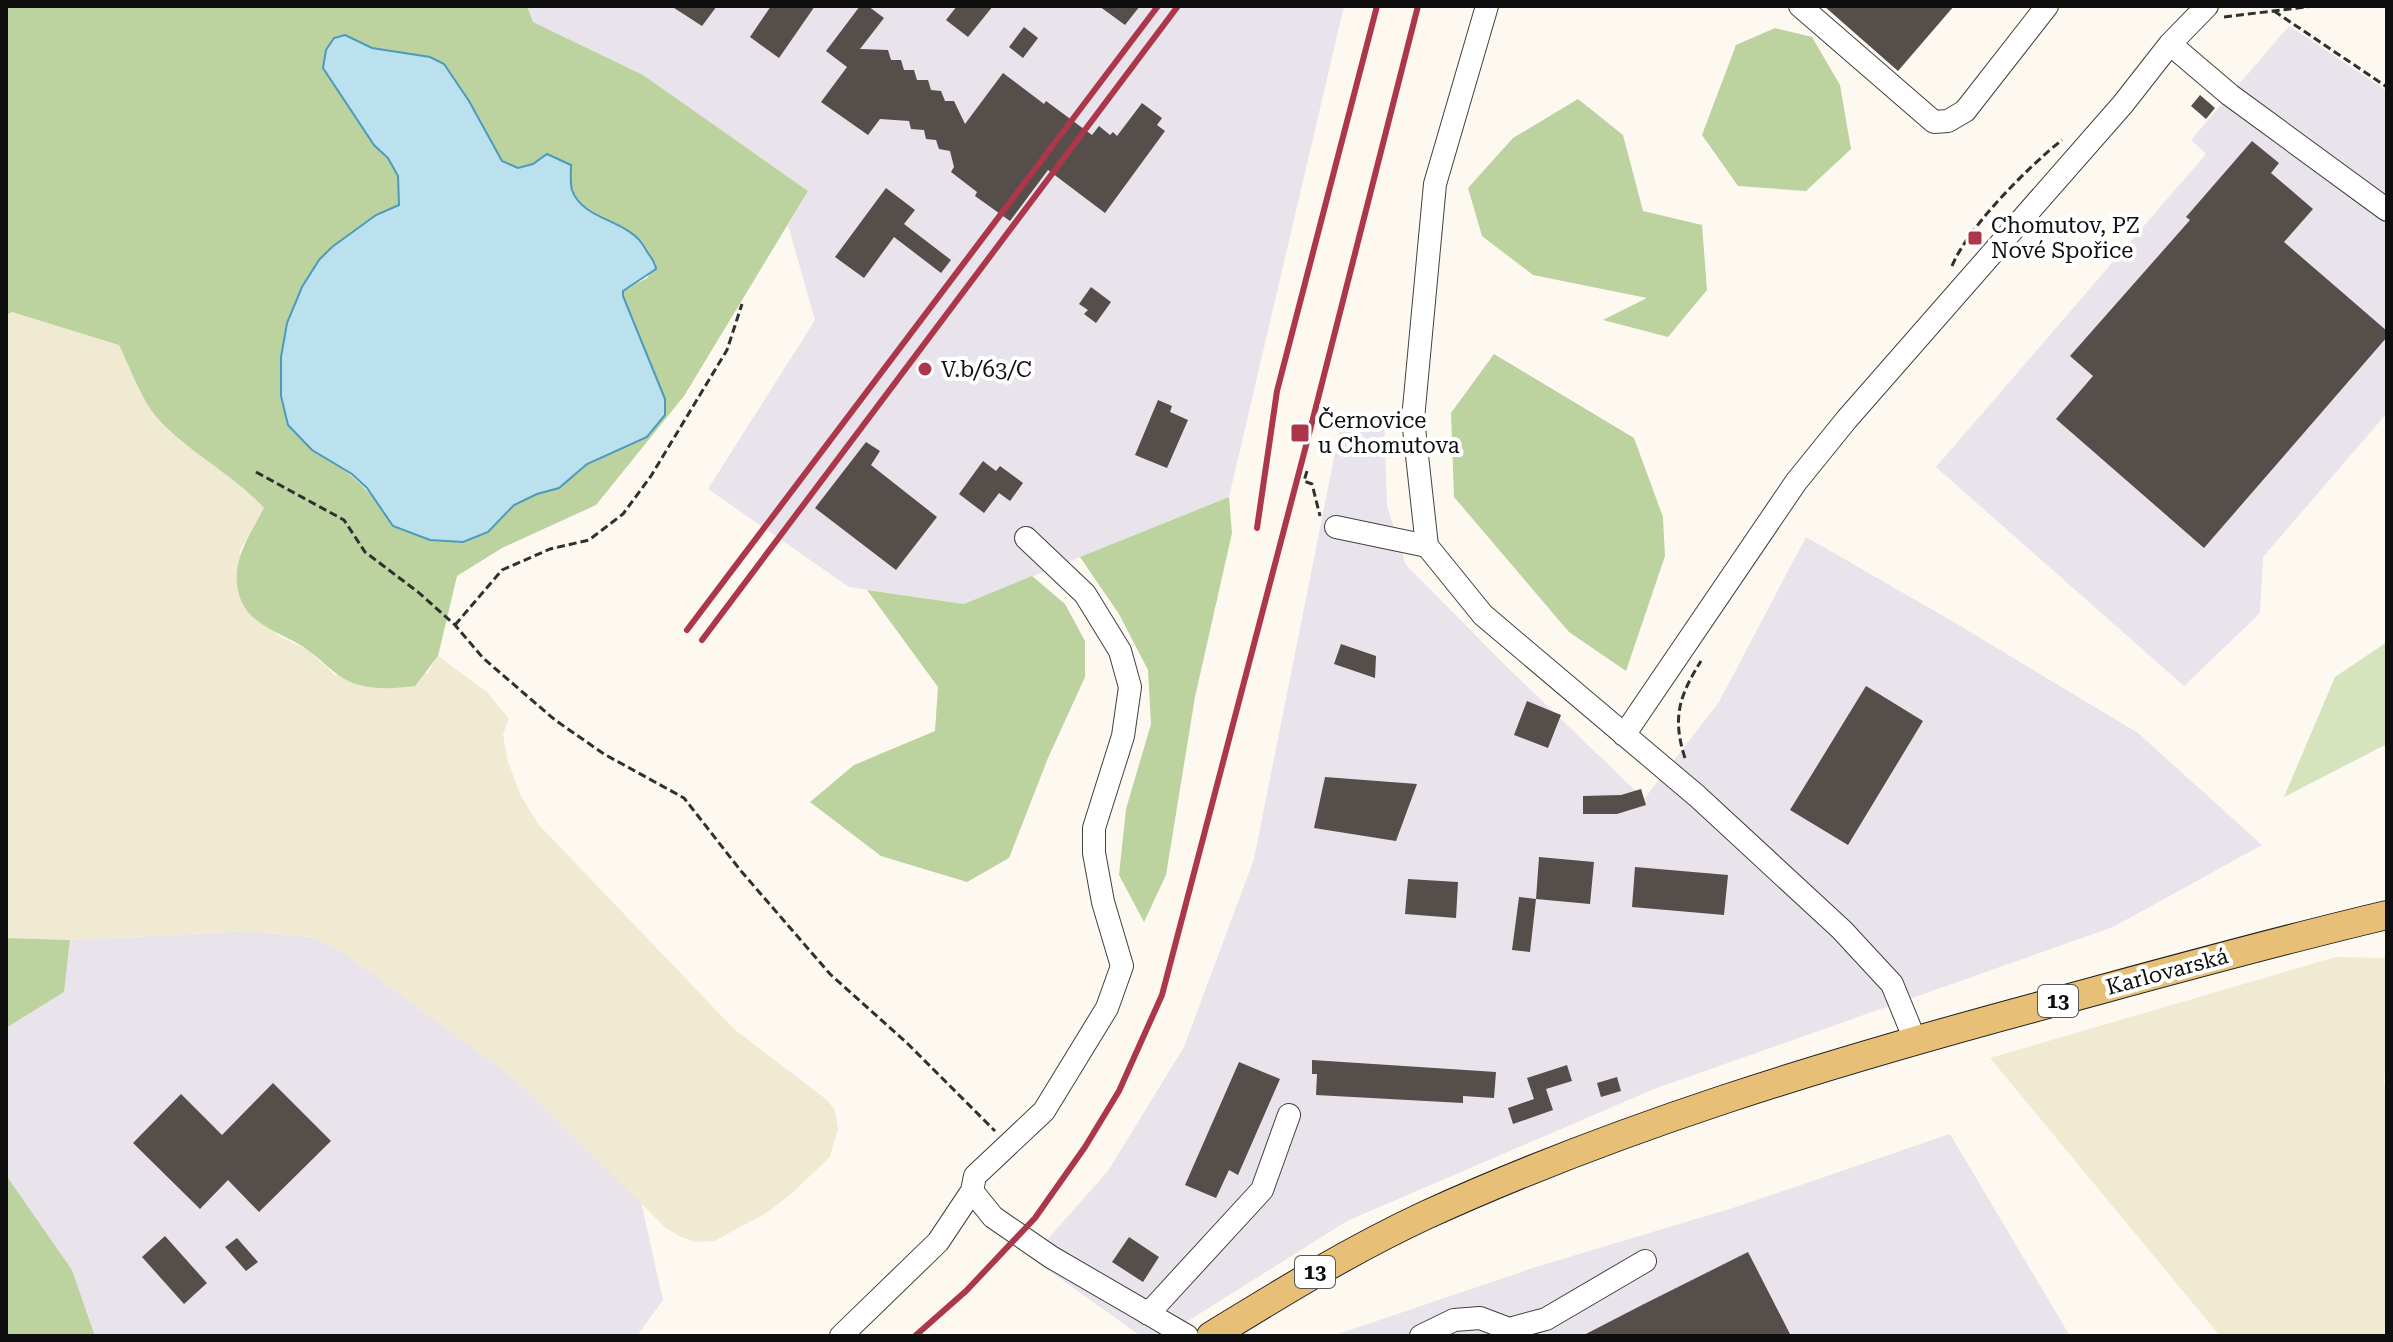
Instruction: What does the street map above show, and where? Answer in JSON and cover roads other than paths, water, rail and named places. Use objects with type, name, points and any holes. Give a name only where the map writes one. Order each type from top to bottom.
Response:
[{"type":"main road","name":"Karlovarská","points":[[1915,1040],[2280,940],[2387,915]]},
{"type":"main road","name":"13","points":[[1211,1336],[1318,1270],[1424,1216],[1712,1102],[1915,1040]]},
{"type":"street","points":[[1487,6],[1435,184],[1413,419],[1427,546],[1483,615],[1697,796],[1842,930],[1892,984],[1915,1040]]},
{"type":"street","points":[[1800,6],[1934,122],[1948,121],[1965,111],[2047,6]]},
{"type":"street","points":[[1624,735],[1796,482],[1847,419],[2123,104],[2170,44],[2214,12]]},
{"type":"street","points":[[2170,44],[2230,95],[2387,210]]},
{"type":"street","points":[[1336,527],[1427,546]]},
{"type":"street","points":[[841,1336],[938,1242],[972,1191],[975,1176],[1044,1111],[1107,1008],[1122,966],[1103,902],[1094,853],[1094,828],[1123,736],[1130,687],[1120,651],[1085,594],[1026,538]]},
{"type":"street","points":[[1148,1314],[1262,1190],[1289,1115]]},
{"type":"street","points":[[972,1191],[993,1217],[1051,1257],[1187,1336]]},
{"type":"street","points":[[1421,1336],[1454,1320],[1480,1318],[1509,1329],[1546,1319],[1645,1261]]},
{"type":"water","points":[[345,35],[372,48],[430,57],[444,64],[469,101],[502,161],[518,168],[533,164],[547,154],[571,165],[571,187],[578,200],[586,208],[638,238],[656,269],[623,291],[623,296],[665,399],[665,415],[647,437],[587,464],[559,488],[514,505],[488,532],[463,542],[430,540],[393,526],[367,488],[352,474],[312,450],[288,425],[281,396],[281,357],[287,323],[302,287],[319,260],[332,247],[376,215],[399,205],[398,176],[323,68],[326,50],[334,38]]},
{"type":"railway","points":[[687,630],[1158,6]]},
{"type":"railway","points":[[702,640],[1178,6]]},
{"type":"railway","points":[[1257,528],[1277,391],[1377,6]]},
{"type":"railway","points":[[915,1336],[966,1291],[1035,1218],[1085,1147],[1119,1091],[1162,995],[1418,6]]},
{"type":"place","name":"Chomutov, PZ Nové Spořice","points":[[1975,238]]},
{"type":"place","name":"V.b/63/C","points":[[925,369]]},
{"type":"place","name":"Černovice u Chomutova","points":[[1300,433]]}]
